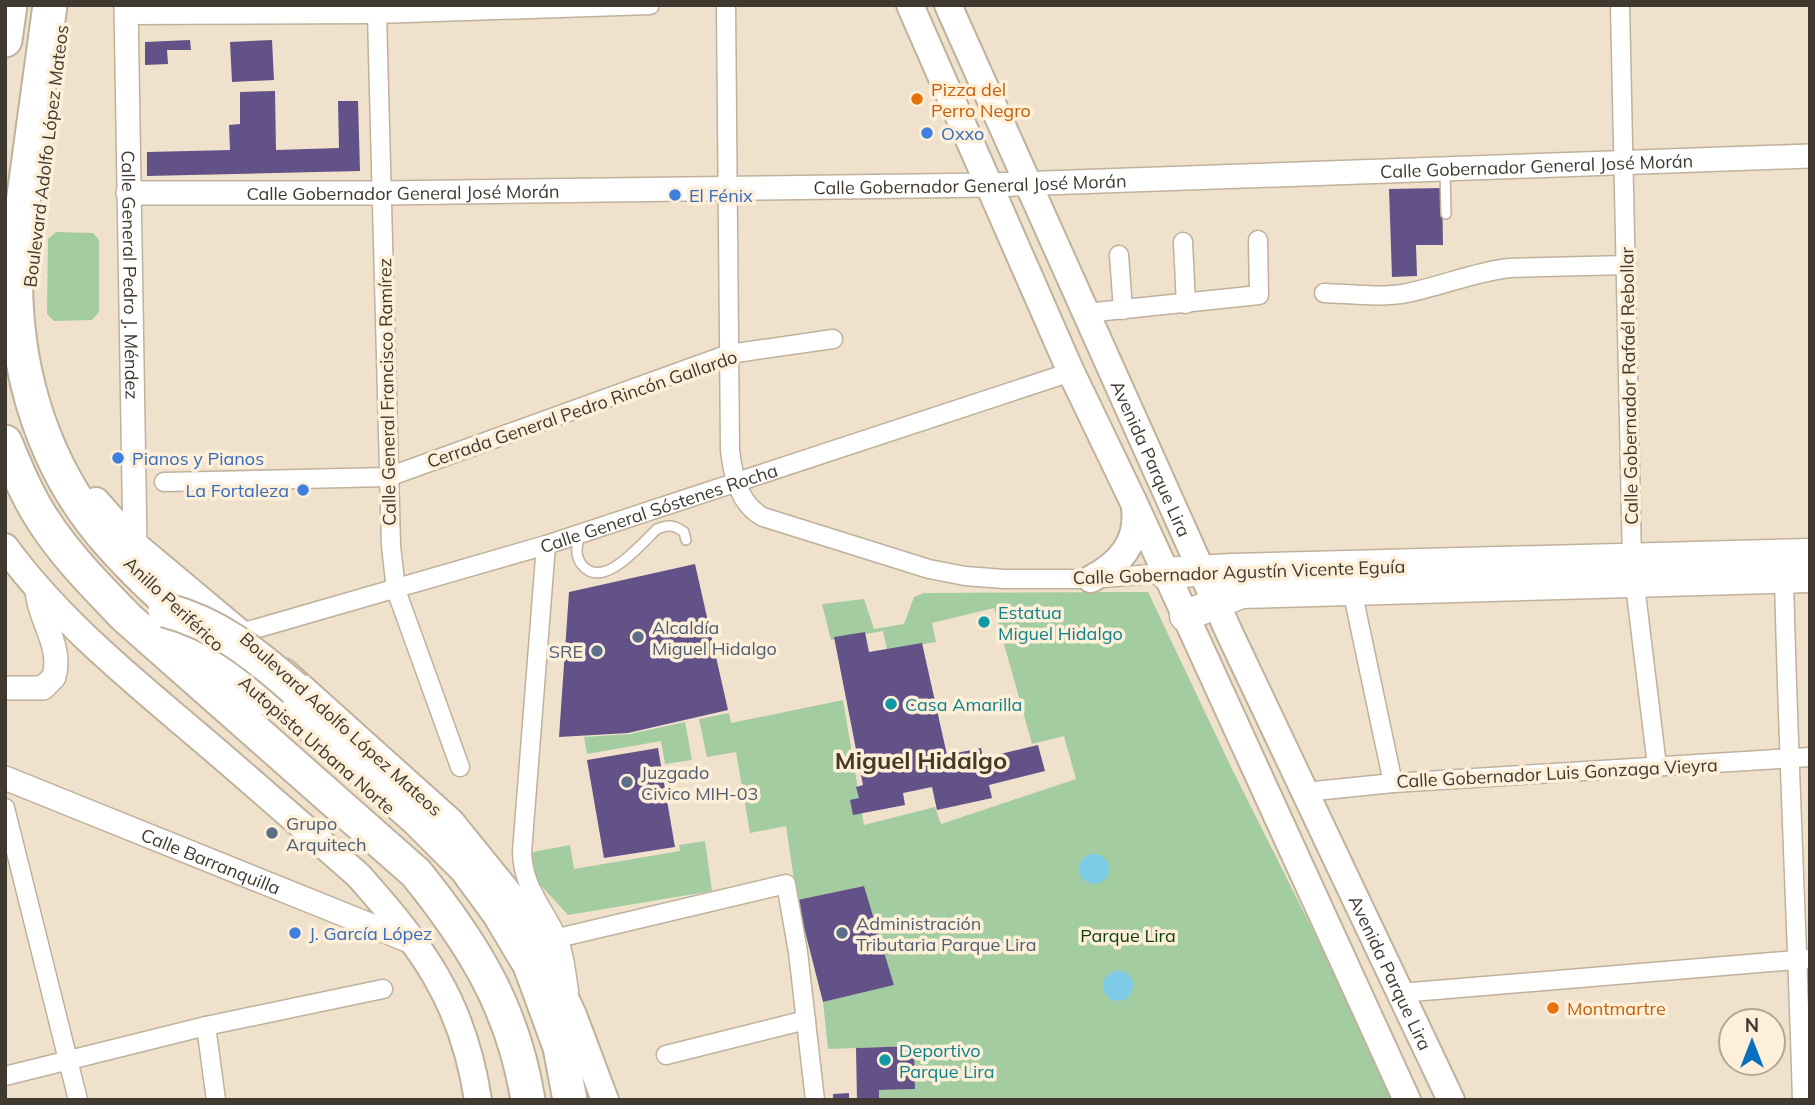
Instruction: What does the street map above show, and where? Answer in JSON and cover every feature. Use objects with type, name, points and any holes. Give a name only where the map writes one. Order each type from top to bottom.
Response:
[{"type":"highway","points":[[5,40],[10,5]]},
{"type":"highway","points":[[5,265],[40,5]]},
{"type":"highway","name":"Anillo Periférico","points":[[50,5],[16,247],[14,287],[22,363],[29,393],[58,464],[93,522],[126,560],[187,618],[418,820],[467,868],[499,912],[530,965],[547,1005],[569,1095]]},
{"type":"highway","name":"Autopista Urbana Norte","points":[[5,301],[10,345],[20,391],[35,436],[57,485],[85,527],[112,561],[165,610],[401,819],[464,888],[502,951],[534,1026],[569,1095]]},
{"type":"highway","points":[[5,442],[41,518],[67,554],[92,582],[127,618],[416,873],[432,893],[482,964],[513,1038],[528,1100]]},
{"type":"highway","name":"Autopista Urbana Norte","points":[[5,472],[38,528],[70,568],[92,590],[222,710],[401,860],[433,898],[463,943],[487,988],[509,1057],[518,1100]]},
{"type":"highway","points":[[165,610],[189,616],[250,650],[449,830],[503,899],[570,1023],[589,1100]]},
{"type":"main road","name":"Boulevard Adolfo López Mateos","points":[[66,5],[33,225],[28,283],[29,328],[40,386],[69,460],[103,510],[135,545],[241,634],[458,831],[511,896],[539,942],[570,1023],[605,1100]]},
{"type":"main road","name":"Avenida Parque Lira","points":[[910,5],[1071,372],[1134,503],[1407,1100]]},
{"type":"main road","name":"Avenida Parque Lira","points":[[948,5],[1201,570],[1451,1100]]},
{"type":"main road","points":[[1091,579],[1112,567],[1128,548],[1135,525],[1134,503]]},
{"type":"main road","points":[[5,547],[63,616],[359,875],[417,944],[438,975],[457,1016],[475,1078],[478,1100]]},
{"type":"main road","name":"Calle Gobernador Agustín Vicente Eguía","points":[[1185,616],[1241,593],[1352,590],[1633,571],[1810,554]]},
{"type":"main road","name":"Calle Gobernador Agustín Vicente Eguía","points":[[1164,573],[1201,570],[1633,571],[1797,577]]},
{"type":"street","points":[[126,10],[379,10],[650,5]]},
{"type":"street","points":[[726,5],[730,450],[737,483]]},
{"type":"street","name":"Calle Gobernador Rafaél Rebollar","points":[[1620,5],[1633,571],[1657,766]]},
{"type":"street","name":"Calle General Pedro J. Méndez","points":[[126,10],[135,545]]},
{"type":"street","name":"Calle General Francisco Ramírez","points":[[379,10],[391,546],[396,590],[460,767]]},
{"type":"street","name":"Calle Gobernador General José Morán","points":[[128,193],[383,193],[991,185],[1810,156]]},
{"type":"street","points":[[1086,313],[1259,295],[1258,240]]},
{"type":"street","points":[[1183,242],[1186,304]]},
{"type":"street","points":[[1119,256],[1123,310]]},
{"type":"street","points":[[1324,293],[1390,295],[1408,293],[1492,270],[1627,265]]},
{"type":"street","name":"Cerrada General Pedro Rincón Gallardo","points":[[164,482],[388,477],[729,354],[833,339]]},
{"type":"street","name":"Calle General Sóstenes Rocha","points":[[241,634],[546,545],[1071,372]]},
{"type":"street","name":"Calle Gobernador Agustín Vicente Eguía","points":[[737,483],[747,506],[763,517],[929,569],[1004,579],[1091,579],[1164,573]]},
{"type":"street","points":[[546,545],[522,860],[527,884],[558,938],[563,955],[570,1023]]},
{"type":"street","points":[[1797,577],[1788,759],[1804,959],[1802,1100]]},
{"type":"street","points":[[5,688],[43,688],[54,677],[54,646],[43,619],[37,588]]},
{"type":"street","points":[[1352,590],[1393,782]]},
{"type":"street","name":"Calle Gobernador Luis Gonzaga Vieyra","points":[[1305,792],[1393,782],[1810,757]]},
{"type":"street","name":"Calle Barranquilla","points":[[5,778],[417,944]]},
{"type":"street","points":[[5,808],[78,1100]]},
{"type":"street","points":[[558,938],[786,884],[798,952],[813,1099]]},
{"type":"street","points":[[1399,993],[1804,959]]},
{"type":"street","points":[[5,1076],[206,1026],[383,989]]},
{"type":"street","points":[[666,1055],[806,1020]]},
{"type":"street","points":[[206,1026],[216,1100]]},
{"type":"lane","points":[[1445,168],[1446,214]]},
{"type":"lane","points":[[581,533],[577,544],[580,562],[587,570],[598,574],[610,571],[665,525],[675,526],[684,532],[686,540]]},
{"type":"green space","points":[[56,232],[93,233],[99,240],[99,312],[92,320],[54,321],[47,314],[48,239]]},
{"type":"green space","name":"Parque Lira","points":[[1148,592],[1232,769],[1398,1100],[879,1100],[879,1090],[915,1089],[914,1046],[828,1049],[823,1002],[894,985],[864,886],[797,900],[786,826],[750,833],[736,752],[707,757],[699,719],[729,713],[731,723],[843,700],[864,825],[935,807],[941,824],[1076,779],[1064,736],[1032,744],[994,608],[932,623],[936,642],[887,650],[883,631],[831,640],[822,604],[864,599],[874,629],[904,624],[914,597],[924,593]]},
{"type":"green space","points":[[685,722],[692,760],[665,764],[661,741],[587,754],[584,737],[630,734]]},
{"type":"green space","points":[[705,841],[712,891],[568,915],[532,876],[533,852],[570,845],[574,869],[680,851],[679,845]]},
{"type":"water","points":[[1094,854],[1105,858],[1109,869],[1105,880],[1094,884],[1083,880],[1079,869],[1083,858]]},
{"type":"water","points":[[1118,971],[1129,975],[1133,986],[1129,997],[1118,1001],[1107,997],[1103,986],[1107,975]]},
{"type":"building","points":[[190,40],[191,50],[167,50],[168,64],[145,65],[145,42]]},
{"type":"building","points":[[272,40],[274,80],[232,82],[230,42]]},
{"type":"building","points":[[275,91],[276,150],[339,148],[338,101],[358,101],[360,171],[147,176],[147,152],[230,150],[229,125],[240,124],[240,92]]},
{"type":"building","points":[[1442,188],[1443,245],[1416,245],[1417,276],[1392,277],[1389,189]]},
{"type":"building","name":"Alcaldía Miguel Hidalgo","points":[[695,564],[728,710],[628,733],[559,737],[569,592]]},
{"type":"building","name":"Casa Amarilla","points":[[865,632],[869,652],[922,643],[947,755],[981,748],[983,758],[1038,745],[1045,771],[989,785],[992,798],[937,810],[932,787],[903,793],[905,805],[853,815],[850,800],[859,798],[856,787],[863,785],[834,637]]},
{"type":"building","name":"Juzgado Civico MIH-03","points":[[658,748],[675,847],[604,858],[587,760]]},
{"type":"building","name":"Administración Tributaria Parque Lira","points":[[864,886],[894,985],[823,1002],[797,900]]},
{"type":"building","name":"Deportivo Parque Lira","points":[[914,1046],[915,1089],[879,1090],[879,1100],[857,1100],[856,1048]]},
{"type":"building","points":[[849,1093],[849,1100],[833,1100],[833,1094]]},
{"type":"place","name":"Pizza del Perro Negro","points":[[917,99]]},
{"type":"place","name":"Oxxo","points":[[927,133]]},
{"type":"place","name":"El Fénix","points":[[675,195]]},
{"type":"place","name":"Pianos y Pianos","points":[[118,458]]},
{"type":"place","name":"La Fortaleza","points":[[303,490]]},
{"type":"place","name":"Estatua Miguel Hidalgo","points":[[984,622]]},
{"type":"place","name":"Alcaldía Miguel Hidalgo","points":[[638,637]]},
{"type":"place","name":"SRE","points":[[597,651]]},
{"type":"place","name":"Casa Amarilla","points":[[891,704]]},
{"type":"place","name":"Juzgado Civico MIH-03","points":[[627,782]]},
{"type":"place","name":"Grupo Arquitech","points":[[272,833]]},
{"type":"place","name":"J. García López","points":[[295,933]]},
{"type":"place","name":"Administración Tributaria Parque Lira","points":[[842,933]]},
{"type":"place","name":"Montmartre","points":[[1553,1008]]},
{"type":"place","name":"Deportivo Parque Lira","points":[[885,1060]]},
{"type":"district","name":"Miguel Hidalgo","points":[[921,760]]}]
